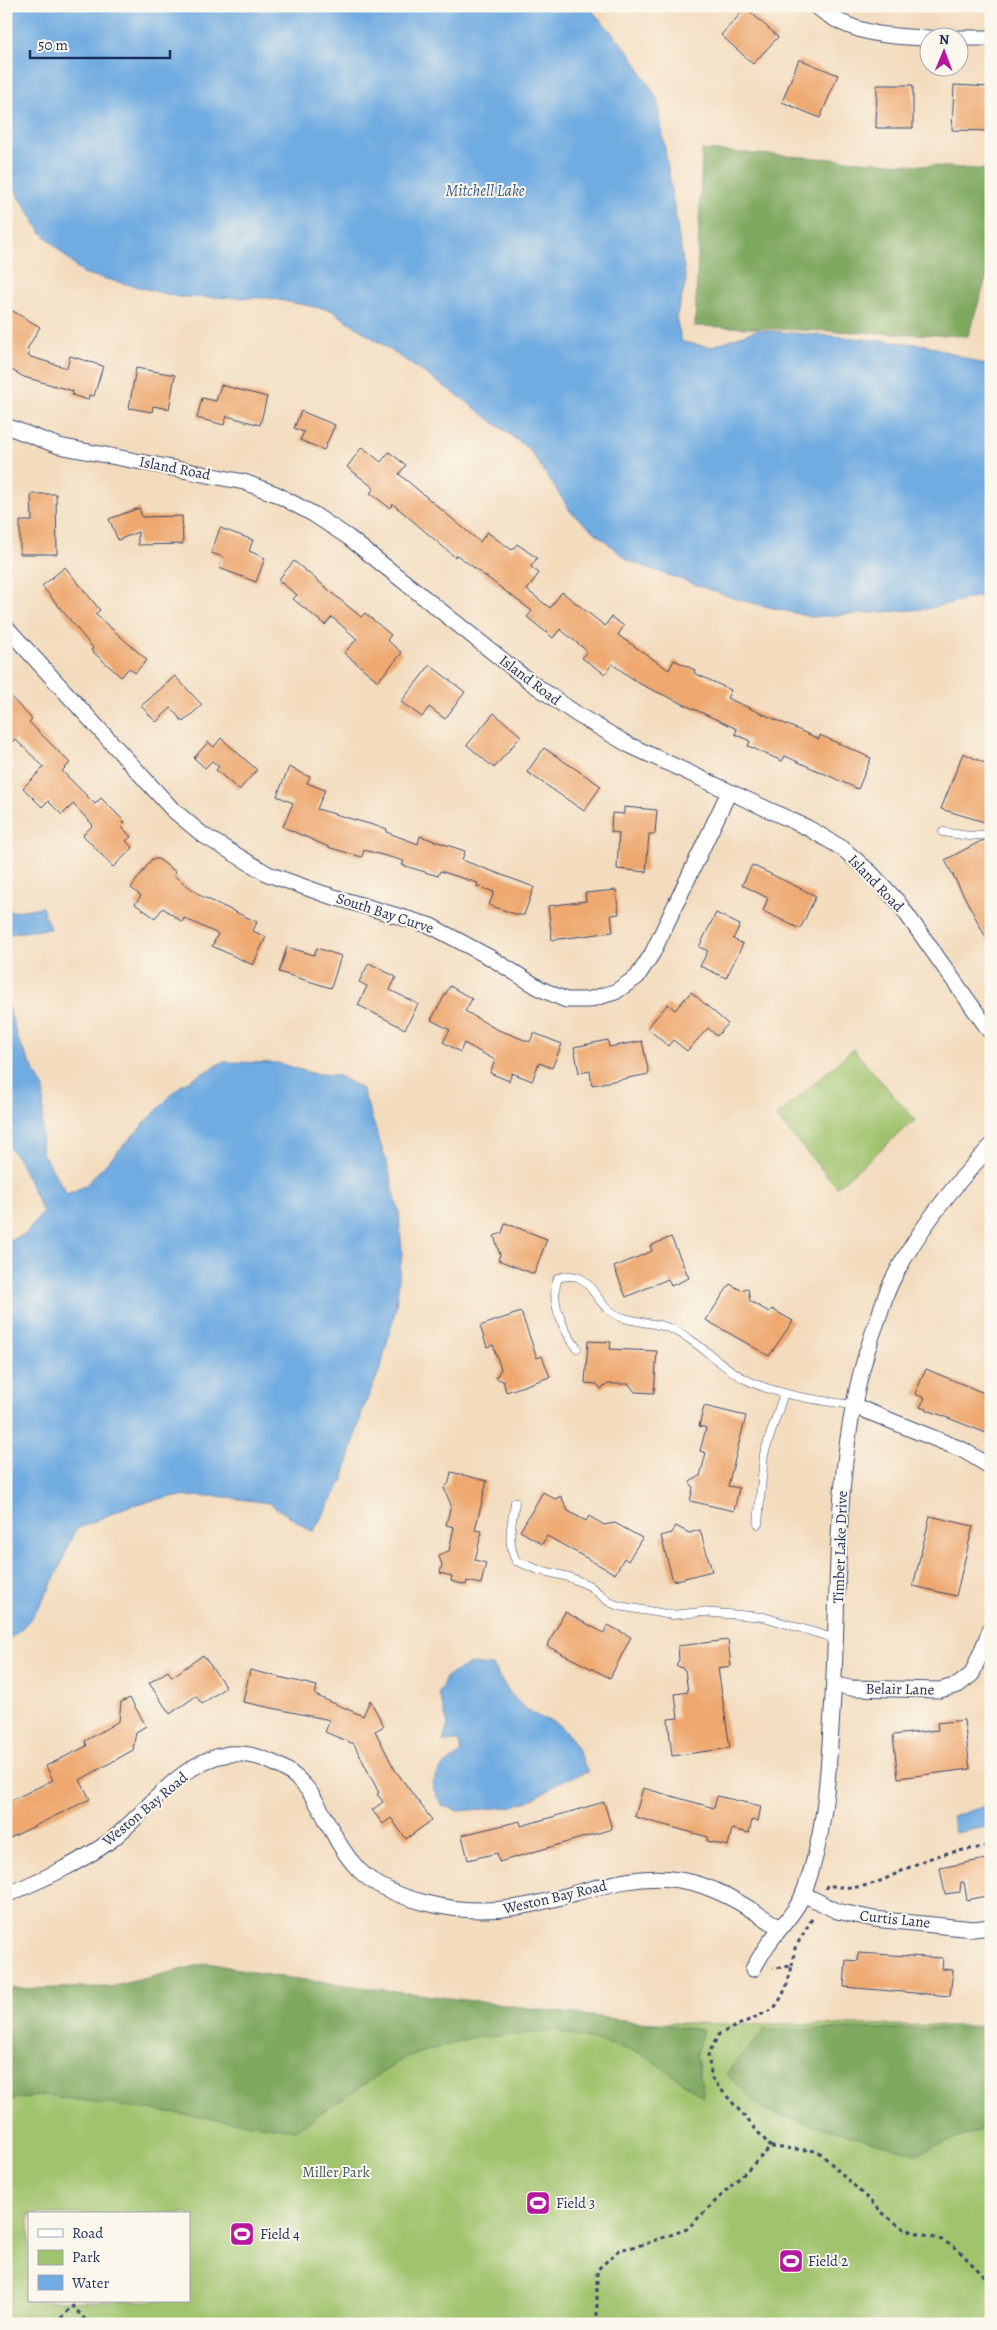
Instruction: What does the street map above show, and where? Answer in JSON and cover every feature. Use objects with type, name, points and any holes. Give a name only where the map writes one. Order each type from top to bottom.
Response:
[{"type":"street","points":[[816,6],[829,17],[859,31],[891,37],[920,38]]},
{"type":"street","points":[[970,38],[991,38]]},
{"type":"street","name":"Island Road","points":[[6,426],[59,446],[244,482],[276,494],[313,514],[348,537],[529,682],[578,715],[629,745],[808,828],[842,848],[872,874],[898,902],[991,1033]]},
{"type":"street","name":"South Bay Curve","points":[[6,627],[172,809],[203,835],[268,874],[324,894],[431,926],[491,958],[541,990],[566,1000],[588,1000],[615,992],[637,977],[652,954],[729,792]]},
{"type":"street","name":"Timber Lake Drive","points":[[753,1969],[780,1928],[795,1910],[804,1894],[822,1822],[827,1789],[834,1685],[845,1446],[852,1405],[868,1343],[892,1282],[923,1228],[958,1181],[991,1146]]},
{"type":"street","points":[[852,1405],[963,1450],[991,1467]]},
{"type":"street","name":"Belair Lane","points":[[834,1685],[851,1688],[940,1690],[958,1685],[972,1674],[991,1628]]},
{"type":"street","name":"Weston Bay Road","points":[[6,1895],[79,1862],[111,1840],[180,1777],[204,1762],[229,1754],[256,1756],[281,1766],[303,1782],[319,1804],[345,1855],[360,1872],[390,1891],[427,1904],[461,1910],[494,1910],[528,1905],[647,1878],[680,1880],[711,1888],[741,1903],[780,1928]]},
{"type":"street","name":"Curtis Lane","points":[[804,1894],[837,1911],[874,1919],[973,1928],[991,1927]]},
{"type":"lane","points":[[943,832],[969,836],[991,834]]},
{"type":"lane","points":[[577,1348],[565,1333],[553,1288],[558,1278],[568,1274],[588,1283],[596,1296],[611,1312],[669,1328],[708,1352],[745,1379],[800,1398],[852,1405]]},
{"type":"lane","points":[[758,1524],[764,1454],[784,1392]]},
{"type":"lane","points":[[515,1502],[510,1533],[510,1550],[516,1561],[539,1570],[569,1577],[590,1586],[609,1602],[619,1606],[672,1614],[702,1612],[764,1617],[836,1639]]},
{"type":"path","points":[[991,1846],[933,1857],[865,1888],[845,1889],[828,1885],[822,1904],[795,1948],[786,1989],[779,2002],[762,2015],[730,2027],[719,2034],[708,2055],[712,2079],[771,2147],[818,2151],[887,2218],[904,2229],[942,2240],[956,2248],[991,2283]]},
{"type":"path","points":[[753,1969],[792,1966]]},
{"type":"path","points":[[597,2324],[597,2270],[618,2250],[645,2244],[687,2228],[771,2147]]},
{"type":"path","points":[[55,2324],[72,2306],[89,2324]]},
{"type":"green space","points":[[702,150],[991,170],[991,263],[968,336],[695,326]]},
{"type":"green space","points":[[853,1049],[915,1120],[837,1187],[776,1117]]},
{"type":"green space","points":[[208,1963],[274,1976],[703,2030],[696,2054],[704,2097],[641,2053],[558,2031],[470,2038],[406,2057],[295,2130],[44,2095],[6,2100],[6,1989],[110,1987]]},
{"type":"green space","name":"Miller Park","points":[[6,2017],[991,2026],[991,2324],[6,2324]]},
{"type":"green space","points":[[991,2028],[991,2126],[916,2154],[765,2111],[726,2074],[764,2030]]},
{"type":"water","name":"Mitchell Lake","points":[[6,6],[588,6],[630,53],[657,99],[686,281],[676,318],[682,342],[710,347],[757,330],[927,345],[991,367],[991,593],[926,609],[811,617],[736,599],[629,561],[571,512],[530,450],[463,399],[331,310],[268,298],[179,297],[82,273],[41,232],[6,175]]},
{"type":"water","points":[[6,905],[11,912],[42,907],[50,929],[13,933],[6,940]]},
{"type":"water","points":[[6,997],[18,1040],[44,1089],[41,1151],[67,1194],[85,1186],[181,1085],[223,1062],[278,1063],[311,1073],[339,1076],[362,1089],[387,1163],[399,1213],[402,1252],[396,1307],[381,1367],[363,1409],[343,1480],[313,1532],[269,1503],[217,1496],[169,1497],[131,1505],[75,1530],[56,1575],[39,1606],[18,1632],[6,1641],[6,1241],[26,1234],[43,1212],[19,1160],[6,1143]]},
{"type":"water","points":[[471,1664],[493,1666],[516,1700],[528,1711],[560,1726],[573,1741],[588,1772],[566,1779],[529,1801],[509,1807],[458,1811],[441,1805],[432,1785],[441,1768],[461,1753],[459,1741],[443,1742],[448,1725],[439,1693],[447,1676]]},
{"type":"water","points":[[991,1804],[991,1826],[955,1833],[952,1817]]},
{"type":"building","points":[[746,8],[778,37],[753,64],[721,35]]},
{"type":"building","points":[[799,59],[838,75],[820,118],[782,102]]},
{"type":"building","points":[[877,85],[913,85],[913,128],[876,128]]},
{"type":"building","points":[[954,85],[991,87],[989,131],[952,130]]},
{"type":"building","points":[[6,307],[40,327],[27,349],[30,352],[28,356],[67,368],[70,356],[103,366],[94,396],[89,395],[88,400],[72,395],[73,391],[24,377],[6,367]]},
{"type":"building","points":[[136,368],[175,375],[169,409],[153,406],[152,412],[129,408]]},
{"type":"building","points":[[221,385],[267,397],[260,425],[227,416],[224,425],[197,418],[202,398],[216,401]]},
{"type":"building","points":[[301,411],[335,425],[324,450],[300,440],[304,432],[294,428]]},
{"type":"building","points":[[362,447],[381,462],[389,452],[406,465],[399,474],[480,542],[487,532],[512,550],[517,544],[537,558],[531,567],[539,573],[527,590],[550,608],[562,592],[605,626],[611,617],[624,626],[618,635],[669,670],[674,660],[695,670],[694,673],[731,690],[727,698],[819,739],[820,735],[871,758],[858,789],[785,756],[782,761],[748,746],[750,741],[735,734],[737,729],[640,684],[612,664],[605,674],[582,658],[587,651],[560,629],[553,638],[527,617],[532,611],[457,555],[455,557],[393,504],[390,508],[370,493],[374,488],[347,467]]},
{"type":"building","points":[[31,494],[56,494],[57,554],[20,554],[20,521],[32,521]]},
{"type":"building","points":[[139,508],[142,517],[182,516],[183,544],[138,545],[138,532],[118,540],[109,519]]},
{"type":"building","points":[[220,528],[253,540],[249,551],[265,558],[256,582],[219,568],[223,557],[211,553]]},
{"type":"building","points":[[294,561],[361,617],[365,613],[391,635],[387,640],[402,653],[378,681],[344,653],[357,639],[332,617],[325,625],[293,599],[297,595],[278,580]]},
{"type":"building","points":[[65,567],[100,610],[95,614],[147,660],[135,673],[129,668],[121,677],[91,650],[93,648],[42,586]]},
{"type":"building","points":[[430,665],[465,692],[445,719],[429,707],[422,717],[401,702]]},
{"type":"building","points":[[175,676],[202,705],[183,722],[171,708],[156,722],[141,706]]},
{"type":"building","points":[[6,692],[32,719],[29,722],[70,763],[62,771],[95,804],[101,798],[125,822],[121,826],[131,837],[126,841],[133,848],[113,867],[83,835],[93,825],[73,804],[62,815],[48,801],[42,807],[23,788],[44,767],[15,739],[6,748]]},
{"type":"building","points":[[494,713],[521,736],[494,768],[467,745]]},
{"type":"building","points":[[221,738],[257,770],[239,790],[216,770],[219,767],[212,761],[205,768],[194,758],[208,742],[214,747]]},
{"type":"building","points":[[544,748],[601,786],[584,811],[527,772]]},
{"type":"building","points":[[963,753],[991,766],[991,824],[941,809]]},
{"type":"building","points":[[289,767],[310,777],[307,783],[325,790],[317,809],[387,829],[386,832],[418,844],[420,836],[465,851],[462,860],[534,887],[524,915],[518,915],[489,905],[494,892],[477,886],[478,883],[440,871],[438,876],[402,865],[404,861],[364,850],[362,857],[331,848],[283,827],[293,803],[277,796]]},
{"type":"building","points":[[624,807],[657,810],[655,834],[649,834],[646,872],[617,869],[619,833],[611,832],[612,813],[624,814]]},
{"type":"building","points":[[991,840],[991,947],[945,860],[981,841]]},
{"type":"building","points":[[152,859],[158,859],[176,872],[173,875],[203,897],[257,922],[253,931],[266,937],[253,965],[212,946],[218,934],[184,918],[182,922],[163,908],[155,918],[135,904],[141,896],[131,888]]},
{"type":"building","points":[[752,865],[816,896],[800,929],[763,911],[768,898],[742,885]]},
{"type":"building","points":[[616,890],[619,914],[611,915],[613,932],[552,940],[548,906],[586,901],[585,893]]},
{"type":"building","points":[[716,913],[740,925],[733,939],[743,944],[726,978],[700,966],[708,951],[699,947]]},
{"type":"building","points":[[287,947],[314,955],[317,948],[341,956],[331,988],[279,972]]},
{"type":"building","points":[[369,963],[396,977],[390,990],[418,1004],[405,1029],[358,1005],[367,986],[359,982]]},
{"type":"building","points":[[450,986],[472,999],[465,1011],[496,1029],[530,1042],[534,1033],[562,1044],[552,1068],[539,1063],[532,1081],[512,1073],[509,1081],[490,1073],[495,1060],[464,1043],[460,1052],[443,1042],[450,1030],[431,1020]]},
{"type":"building","points":[[691,992],[728,1024],[717,1036],[708,1028],[687,1051],[673,1040],[668,1046],[647,1028],[668,1004],[675,1010]]},
{"type":"building","points":[[608,1040],[609,1047],[642,1041],[649,1074],[592,1085],[590,1071],[579,1073],[574,1047]]},
{"type":"building","points":[[505,1223],[547,1239],[534,1274],[498,1260],[500,1255],[494,1236],[502,1233]]},
{"type":"building","points":[[671,1237],[689,1278],[671,1286],[668,1279],[626,1297],[614,1267],[652,1251],[650,1246]]},
{"type":"building","points":[[730,1284],[741,1290],[748,1288],[750,1301],[769,1312],[772,1309],[793,1321],[769,1356],[706,1320]]},
{"type":"building","points":[[521,1312],[537,1358],[542,1356],[550,1377],[506,1392],[503,1381],[496,1378],[501,1369],[493,1345],[487,1347],[480,1326]]},
{"type":"building","points":[[588,1341],[611,1342],[610,1349],[657,1351],[654,1393],[635,1392],[629,1384],[608,1384],[601,1389],[597,1384],[585,1383]]},
{"type":"building","points":[[926,1369],[991,1396],[991,1435],[920,1407],[925,1398],[915,1394]]},
{"type":"building","points":[[704,1406],[746,1416],[728,1486],[739,1488],[734,1511],[690,1501],[693,1488],[690,1482],[700,1476],[706,1453],[700,1451],[706,1428],[699,1426]]},
{"type":"building","points":[[451,1472],[487,1481],[475,1530],[482,1531],[475,1560],[486,1563],[481,1584],[467,1581],[466,1585],[451,1581],[452,1576],[440,1573],[442,1564],[438,1555],[449,1551],[454,1527],[446,1525],[451,1505],[444,1488],[449,1483]]},
{"type":"building","points":[[543,1492],[555,1499],[561,1496],[568,1511],[586,1521],[589,1516],[604,1525],[615,1523],[642,1538],[628,1561],[624,1558],[615,1574],[547,1536],[542,1544],[520,1531]]},
{"type":"building","points":[[930,1516],[973,1526],[956,1596],[913,1586]]},
{"type":"building","points":[[676,1526],[689,1533],[700,1530],[712,1571],[673,1581],[661,1536],[672,1533]]},
{"type":"building","points":[[565,1612],[604,1633],[608,1625],[631,1637],[610,1678],[547,1646]]},
{"type":"building","points":[[728,1640],[731,1666],[718,1668],[730,1748],[672,1756],[668,1719],[678,1718],[675,1694],[688,1692],[685,1670],[676,1665],[679,1660],[678,1646]]},
{"type":"building","points":[[203,1655],[226,1687],[202,1704],[196,1696],[170,1714],[149,1683],[168,1671],[172,1677]]},
{"type":"building","points":[[250,1670],[317,1686],[315,1695],[363,1716],[370,1700],[384,1726],[375,1731],[395,1770],[432,1820],[406,1839],[391,1818],[383,1824],[372,1810],[383,1802],[377,1794],[379,1793],[354,1744],[325,1732],[330,1720],[243,1702]]},
{"type":"building","points":[[130,1698],[146,1726],[136,1732],[133,1750],[80,1780],[90,1799],[6,1840],[6,1803],[53,1780],[46,1766],[87,1746],[85,1741],[119,1721],[121,1702]]},
{"type":"building","points":[[964,1720],[970,1769],[898,1778],[893,1735],[938,1730],[937,1723]]},
{"type":"building","points":[[643,1788],[714,1808],[717,1796],[761,1806],[758,1821],[752,1820],[749,1833],[732,1829],[728,1846],[707,1841],[708,1837],[635,1817]]},
{"type":"building","points":[[604,1802],[612,1829],[499,1862],[497,1853],[468,1860],[462,1835],[520,1821],[521,1826]]},
{"type":"building","points":[[991,1858],[991,1886],[988,1886],[990,1895],[967,1900],[964,1882],[961,1882],[960,1892],[945,1894],[940,1868]]},
{"type":"building","points":[[858,1953],[943,1958],[942,1969],[953,1970],[950,1996],[844,1987],[846,1960],[858,1961]]},
{"type":"place","name":"Field 3","points":[[538,2203]]},
{"type":"place","name":"Field 4","points":[[242,2234]]},
{"type":"place","name":"Field 2","points":[[791,2261]]}]
